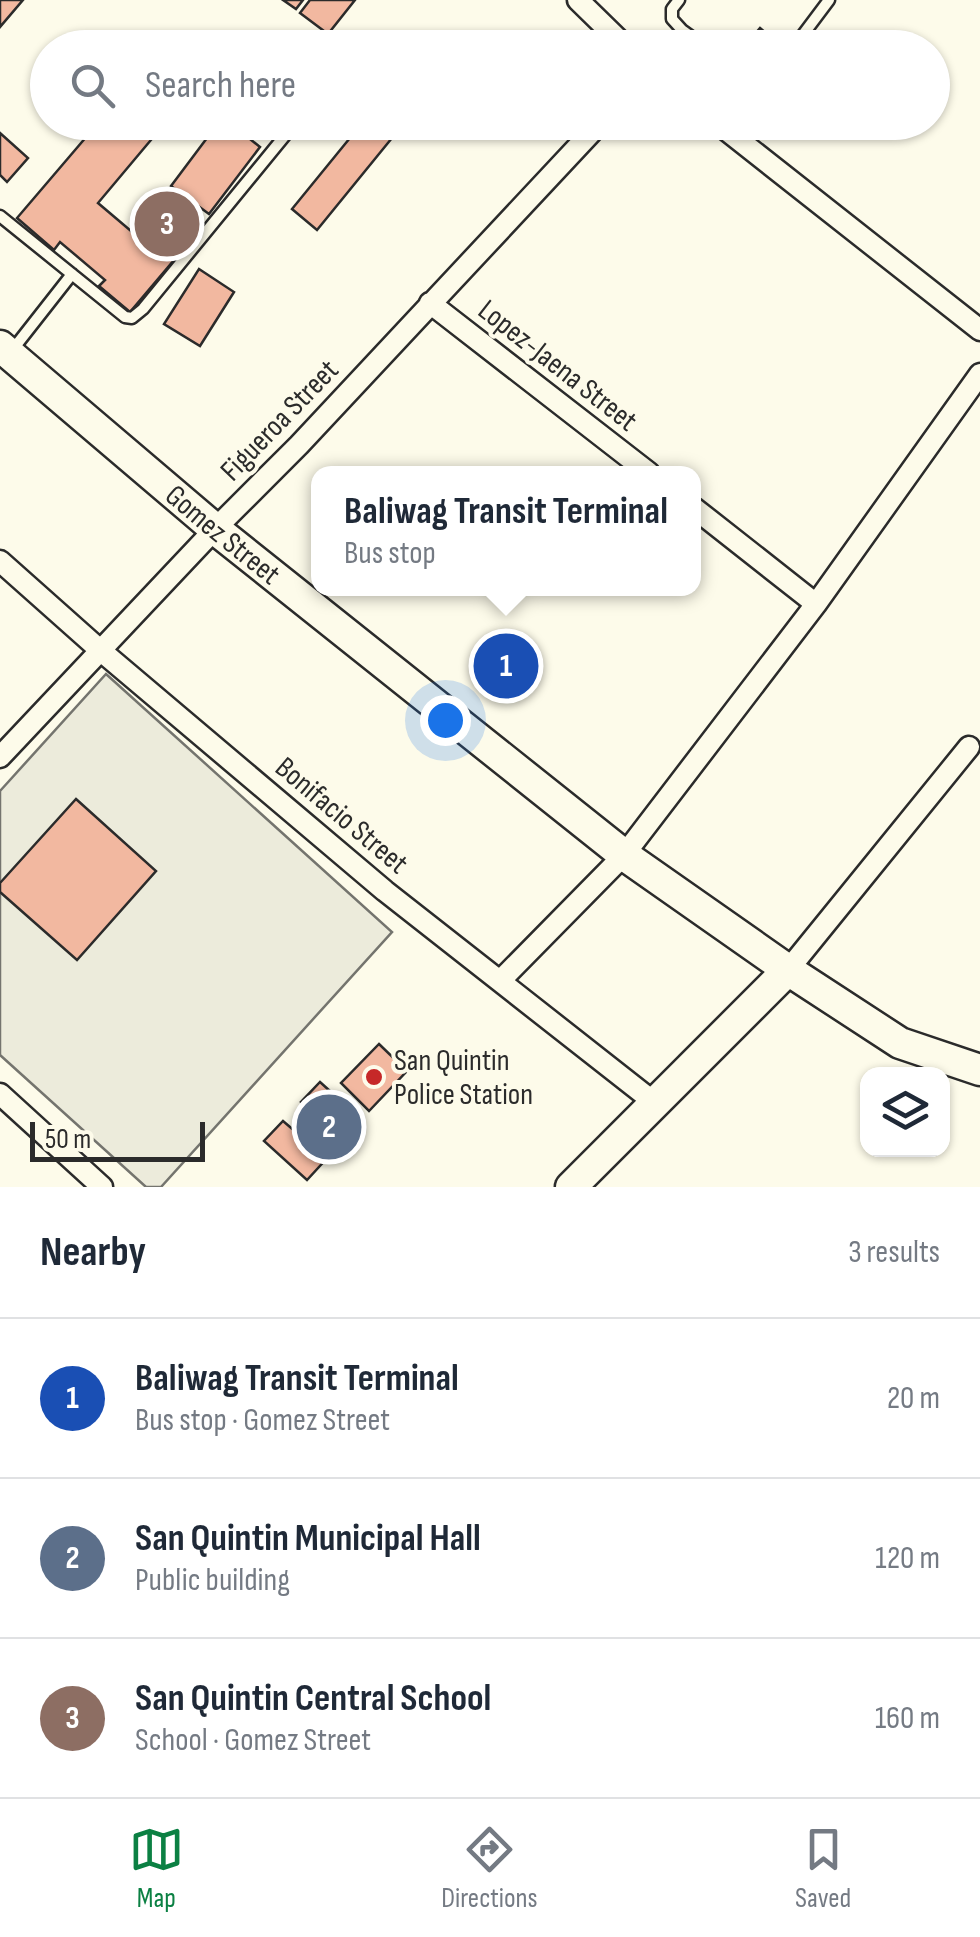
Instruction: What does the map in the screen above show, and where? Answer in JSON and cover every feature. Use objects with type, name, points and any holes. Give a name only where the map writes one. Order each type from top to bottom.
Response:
[{"type":"main road","name":"Gomez Street","points":[[5,350],[215,529],[624,855],[900,1043],[980,1070]]},
{"type":"main road","points":[[572,1187],[788,970]]},
{"type":"street","points":[[578,0],[609,30]]},
{"type":"street","name":"Figueroa Street","points":[[0,757],[215,529],[300,445],[584,140]]},
{"type":"street","points":[[739,140],[980,330]]},
{"type":"street","name":"Lopez-Jaena Street","points":[[430,303],[639,466]]},
{"type":"street","points":[[501,980],[624,855],[816,604],[980,374]]},
{"type":"street","points":[[701,514],[816,604]]},
{"type":"street","name":"Bonifacio Street","points":[[0,561],[385,891],[655,1103]]},
{"type":"street","points":[[788,970],[969,747]]},
{"type":"street","points":[[0,1094],[102,1187]]},
{"type":"lane","points":[[679,0],[671,15],[682,30]]},
{"type":"lane","points":[[807,30],[830,0]]},
{"type":"lane","points":[[0,216],[132,318],[138,316],[281,140]]},
{"type":"lane","points":[[5,350],[72,274]]},
{"type":"shaded area","points":[[106,674],[392,932],[161,1187],[146,1187],[0,1055],[0,791]]},
{"type":"building","points":[[0,0],[23,0],[0,27]]},
{"type":"building","points":[[283,0],[303,0],[296,9]]},
{"type":"building","points":[[310,0],[355,0],[331,30],[323,30],[300,13]]},
{"type":"building","points":[[0,133],[28,158],[7,182],[0,175]]},
{"type":"building","points":[[84,140],[151,140],[98,203],[131,231],[164,194],[202,227],[130,312],[99,286],[105,280],[60,242],[54,250],[17,218]]},
{"type":"building","points":[[206,140],[251,140],[260,147],[209,214],[171,186]]},
{"type":"building","points":[[348,140],[390,140],[317,230],[292,209]]},
{"type":"building","points":[[199,269],[234,292],[200,346],[164,324]]},
{"type":"building","points":[[76,799],[156,871],[77,960],[0,892],[0,883]]},
{"type":"building","name":"San Quintin Police Station","points":[[379,1044],[407,1071],[369,1111],[341,1083]]},
{"type":"building","points":[[320,1082],[362,1120],[307,1180],[264,1141],[283,1121],[297,1133],[315,1114],[301,1102]]},
{"type":"place","name":"San Quintin Central School","points":[[167,224]]},
{"type":"place","name":"Baliwag Transit Terminal","points":[[506,666]]},
{"type":"place","name":"San Quintin Police Station","points":[[374,1077]]},
{"type":"place","name":"San Quintin Municipal Hall","points":[[329,1127]]}]
